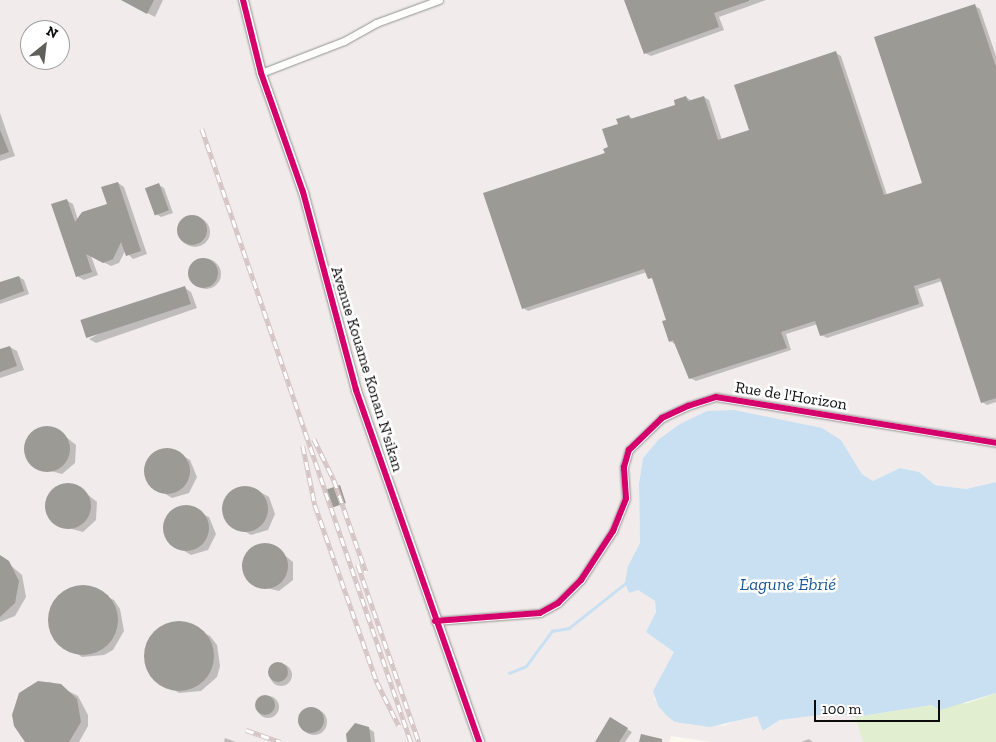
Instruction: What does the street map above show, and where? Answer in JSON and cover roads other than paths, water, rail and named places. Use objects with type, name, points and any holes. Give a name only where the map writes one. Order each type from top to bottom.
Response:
[{"type":"street","name":"Avenue Kouame Konan N'sikan","points":[[243,0],[261,73],[304,192],[356,390],[435,621],[479,742]]},
{"type":"street","points":[[261,73],[344,41],[376,23],[439,0]]},
{"type":"street","name":"Rue de l'Horizon","points":[[435,621],[540,613],[558,603],[580,580],[613,531],[626,498],[624,467],[629,450],[662,418],[688,406],[716,397],[996,443]]},
{"type":"water","name":"Lagune Ébrié","points":[[734,410],[822,428],[841,440],[862,474],[873,481],[900,468],[919,472],[935,485],[966,489],[996,482],[996,693],[940,710],[932,705],[855,717],[836,713],[780,720],[763,731],[757,716],[710,727],[675,722],[667,716],[658,706],[653,691],[674,652],[646,632],[656,612],[655,601],[638,590],[629,593],[625,583],[628,566],[640,543],[639,484],[643,458],[658,440],[680,424],[707,411]]},
{"type":"waterway","points":[[509,673],[526,666],[552,631],[569,628],[627,582]]},
{"type":"railway","points":[[202,129],[411,742]]},
{"type":"railway","points":[[314,439],[334,480],[366,572]]},
{"type":"railway","points":[[303,446],[315,505],[377,682],[399,726]]},
{"type":"railway","points":[[358,565],[419,742]]},
{"type":"railway","points":[[246,730],[281,742]]}]
